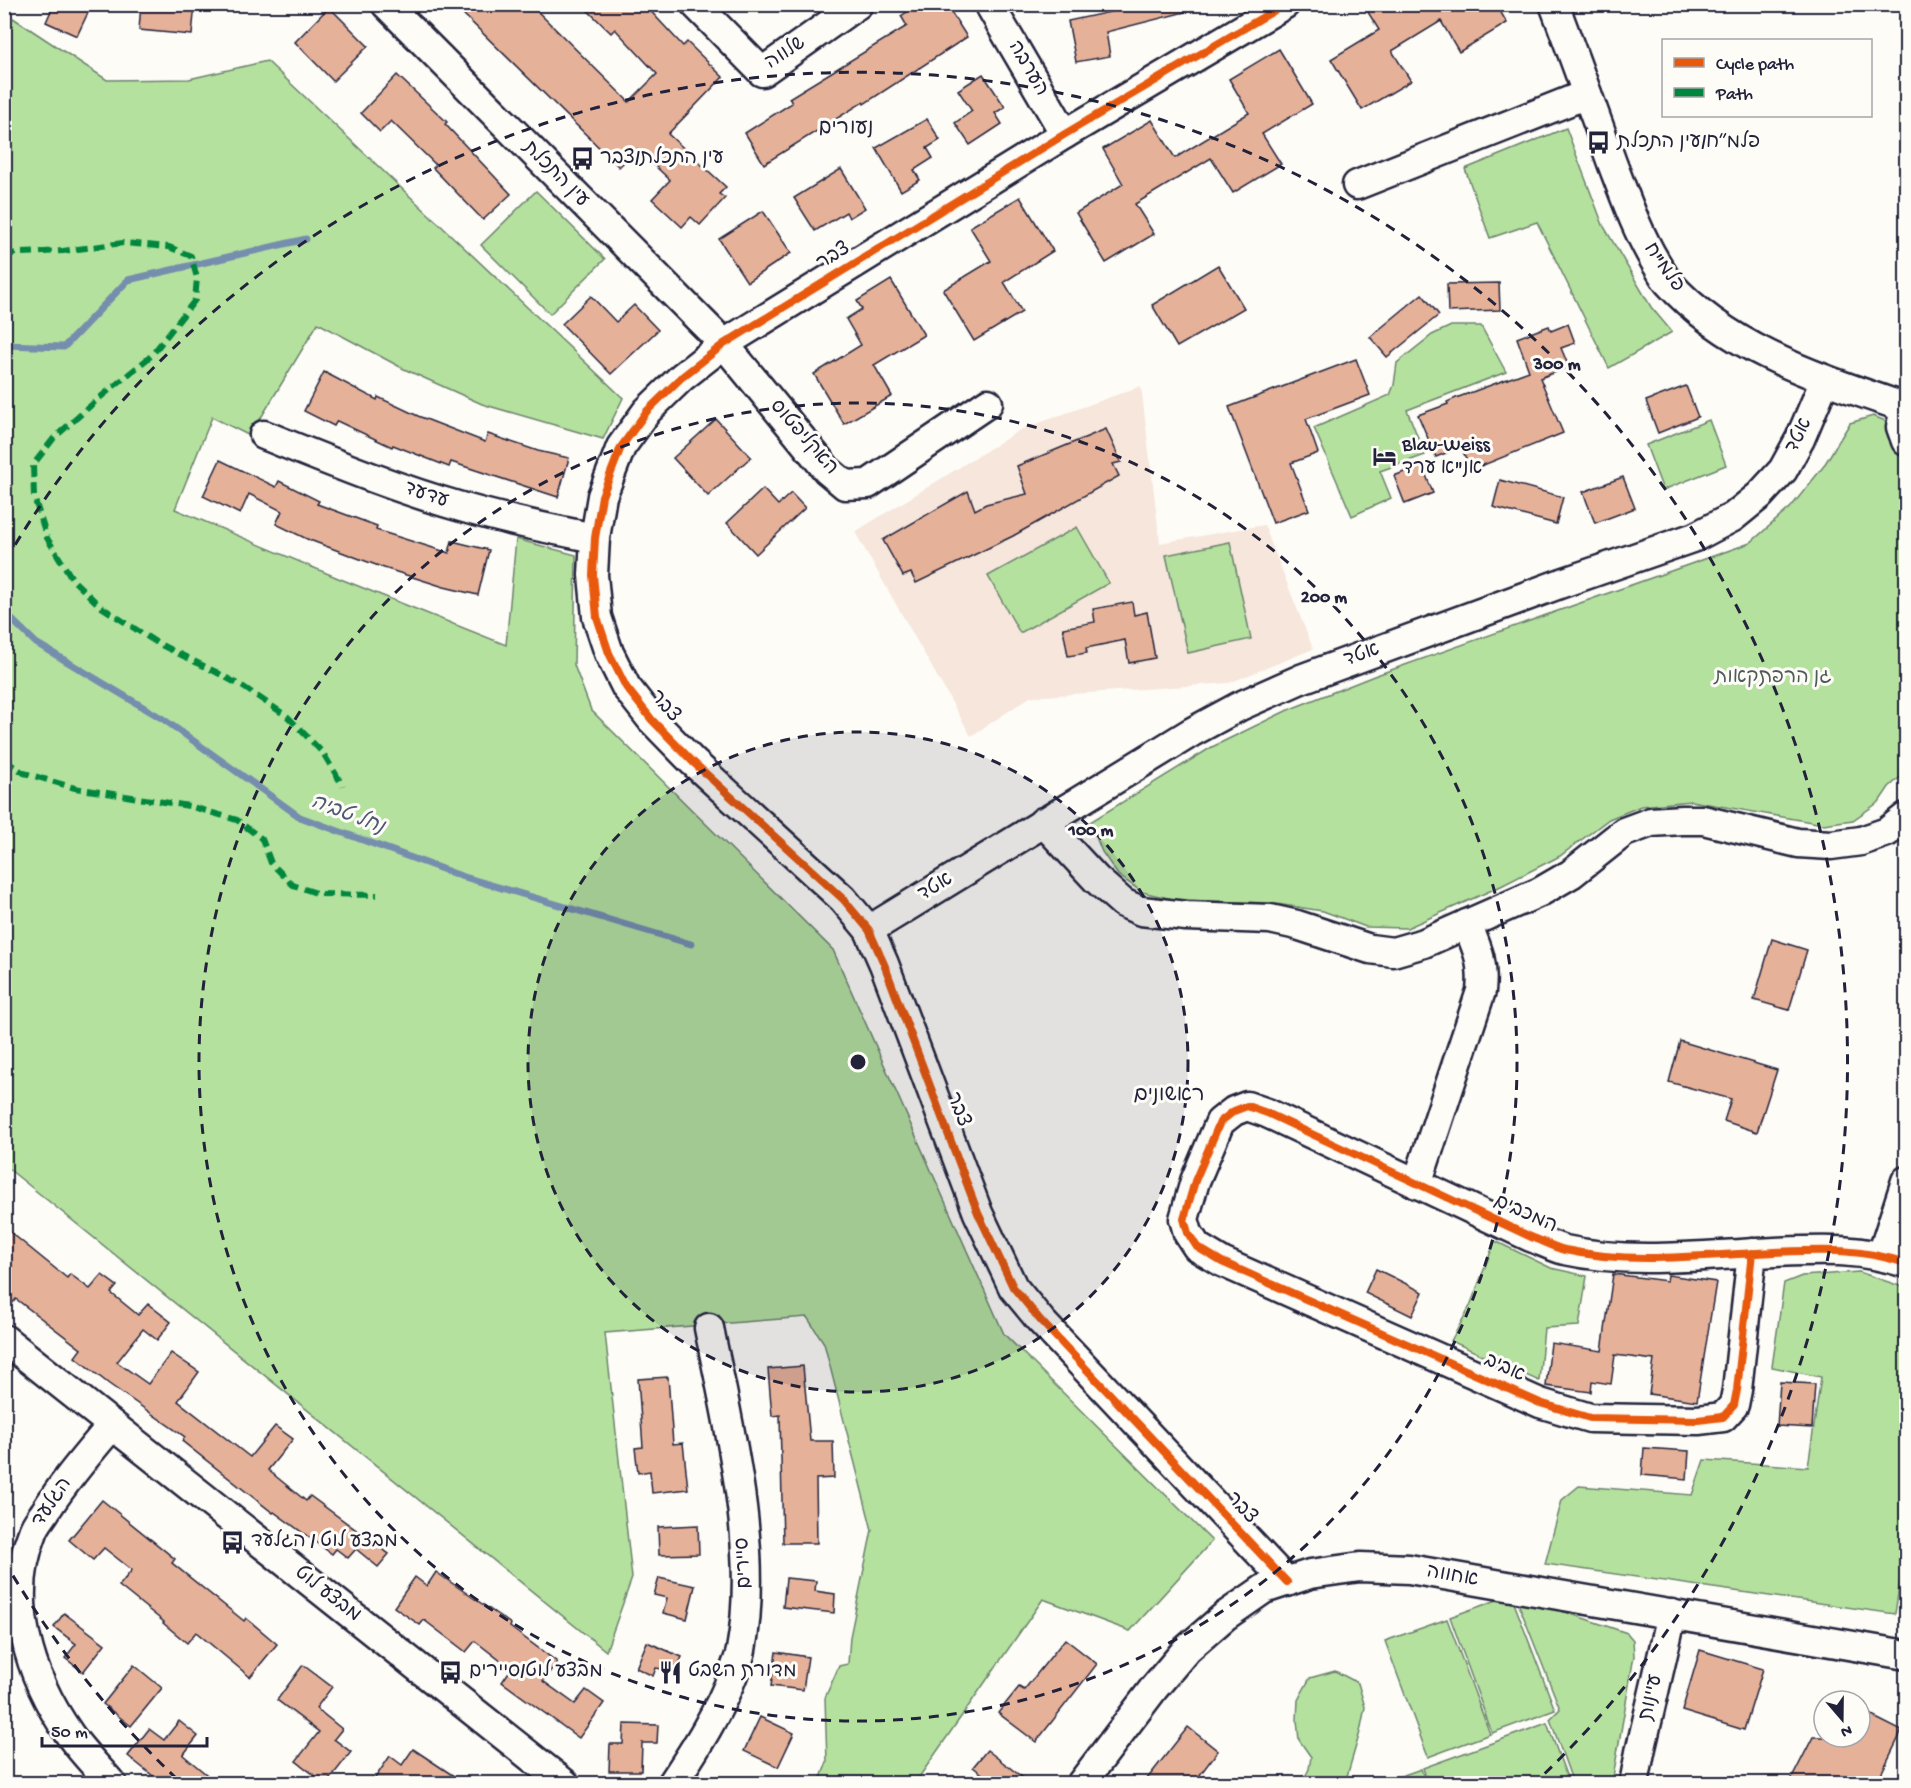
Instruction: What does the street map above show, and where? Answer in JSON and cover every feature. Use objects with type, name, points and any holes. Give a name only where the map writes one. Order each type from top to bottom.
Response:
[{"type":"street","name":"עין התכלת","points":[[386,4],[724,344]]},
{"type":"street","name":"שלווה","points":[[695,4],[762,72],[858,4]]},
{"type":"street","name":"הערבה","points":[[989,4],[1065,134]]},
{"type":"street","name":"צבר","points":[[1285,4],[1065,134],[724,344],[682,377],[647,411],[621,447],[602,496],[595,538],[593,575],[597,617],[609,653],[626,687],[652,720],[693,762],[843,899],[869,930],[888,974],[978,1213],[1013,1287],[1041,1321],[1287,1582]]},
{"type":"street","name":"פלמ\"ח","points":[[1554,4],[1626,201],[1644,242],[1666,280],[1687,301],[1719,326],[1763,352],[1825,380],[1906,408]]},
{"type":"street","points":[[1357,185],[1587,94]]},
{"type":"street","name":"האקליפטוס","points":[[724,344],[827,470],[845,485],[868,484],[988,403]]},
{"type":"street","name":"אטד","points":[[869,930],[1192,732],[1240,706],[1301,679],[1562,583],[1695,537],[1733,518],[1760,495],[1783,470],[1800,439],[1825,380]]},
{"type":"street","points":[[1906,408],[1901,427],[1906,441]]},
{"type":"street","name":"עדעד","points":[[264,435],[395,486],[459,507],[525,524],[595,538]]},
{"type":"street","points":[[1043,822],[1096,879],[1123,903],[1141,910],[1186,916],[1270,919],[1370,948],[1393,952],[1424,943],[1540,892],[1571,874],[1624,832],[1651,822],[1682,819],[1703,820],[1797,843],[1831,845],[1861,841],[1887,832],[1906,817]]},
{"type":"street","points":[[1417,1184],[1481,991],[1483,972],[1477,947],[1467,924]]},
{"type":"street","name":"המכבים","points":[[1195,1181],[1220,1122],[1234,1111],[1247,1106],[1267,1113],[1563,1250],[1600,1256],[1645,1258],[1834,1249],[1894,1259]]},
{"type":"street","name":"אביב","points":[[1195,1181],[1184,1219],[1188,1233],[1197,1247],[1222,1262],[1540,1403],[1590,1418],[1698,1420],[1723,1417],[1734,1405],[1737,1390],[1752,1253]]},
{"type":"street","points":[[1894,1259],[1906,1181]]},
{"type":"street","name":"סיירים","points":[[672,1784],[724,1699],[741,1652],[748,1595],[743,1524],[733,1449],[709,1328]]},
{"type":"street","name":"מבצע לוט","points":[[4,1339],[566,1784]]},
{"type":"street","name":"הגלעד","points":[[112,1425],[53,1499],[33,1530],[23,1567],[21,1601],[24,1633],[50,1703],[71,1736],[112,1784]]},
{"type":"street","name":"אחווה","points":[[1081,1784],[1154,1688],[1187,1649],[1225,1616],[1264,1589],[1310,1574],[1360,1567],[1409,1569],[1906,1654]]},
{"type":"street","name":"עיינות","points":[[1634,1784],[1672,1614]]},
{"type":"shaded area","points":[[1141,386],[1160,543],[1264,525],[1313,649],[1229,683],[1030,697],[971,736],[855,532],[1020,430]]},
{"type":"green space","points":[[13,18],[107,80],[189,79],[267,61],[623,398],[603,439],[482,404],[404,369],[318,323],[250,436],[212,417],[175,509],[338,578],[506,645],[516,539],[576,555],[574,665],[591,710],[833,950],[1004,1334],[1212,1541],[1130,1631],[1043,1599],[915,1783],[819,1783],[827,1762],[825,1698],[839,1666],[848,1664],[850,1637],[872,1530],[824,1343],[807,1317],[605,1333],[632,1578],[606,1651],[5,1166],[4,23]]},
{"type":"green space","points":[[1566,128],[1603,225],[1651,307],[1672,332],[1609,368],[1537,222],[1490,238],[1465,169]]},
{"type":"green space","points":[[536,191],[605,259],[550,314],[481,245]]},
{"type":"green space","points":[[1451,326],[1481,326],[1506,372],[1407,410],[1425,455],[1380,471],[1391,498],[1352,516],[1314,428],[1390,395],[1397,363],[1432,335]]},
{"type":"green space","name":"גן הרפתקאות","points":[[1873,416],[1906,429],[1906,772],[1889,787],[1879,802],[1853,820],[1823,824],[1691,801],[1641,806],[1609,819],[1560,856],[1501,886],[1407,928],[1366,927],[1323,911],[1270,903],[1177,900],[1142,892],[1118,875],[1102,852],[1090,822],[1212,747],[1288,710],[1374,676],[1750,543],[1791,507],[1823,467],[1850,423]]},
{"type":"green space","points":[[1709,420],[1726,465],[1663,490],[1646,445]]},
{"type":"green space","points":[[1077,527],[1109,583],[1020,633],[988,576]]},
{"type":"green space","points":[[1230,542],[1251,639],[1188,653],[1166,555]]},
{"type":"green space","points":[[1495,1241],[1551,1268],[1587,1276],[1579,1326],[1544,1328],[1539,1381],[1451,1341],[1470,1306]]},
{"type":"green space","points":[[1859,1272],[1906,1288],[1906,1539],[1895,1614],[1545,1564],[1562,1500],[1579,1486],[1692,1495],[1704,1460],[1808,1467],[1821,1377],[1772,1367],[1784,1283],[1802,1276]]},
{"type":"green space","points":[[1511,1595],[1555,1710],[1492,1733],[1450,1617]]},
{"type":"green space","points":[[1515,1595],[1627,1633],[1633,1640],[1634,1656],[1612,1783],[1573,1783],[1550,1719],[1560,1709]]},
{"type":"green space","points":[[1447,1619],[1490,1734],[1428,1757],[1385,1641]]},
{"type":"green space","points":[[1335,1671],[1358,1683],[1365,1707],[1345,1783],[1302,1783],[1309,1769],[1311,1757],[1299,1740],[1298,1700],[1310,1678]]},
{"type":"green space","points":[[1547,1723],[1569,1783],[1428,1783],[1423,1768]]},
{"type":"green space","points":[[1421,1769],[1426,1783],[1381,1783]]},
{"type":"building","points":[[54,4],[92,4],[77,36],[46,22]]},
{"type":"building","points":[[141,4],[195,4],[192,35],[139,30]]},
{"type":"building","points":[[453,4],[530,4],[629,102],[657,74],[615,29],[611,33],[581,4],[644,4],[683,46],[687,42],[723,77],[668,134],[726,187],[719,194],[725,198],[700,225],[691,217],[682,227],[652,199],[670,180],[637,149],[619,167]]},
{"type":"building","points":[[919,4],[946,4],[967,37],[864,104],[863,102],[764,164],[745,133],[792,103],[789,98],[907,26],[901,16]]},
{"type":"building","points":[[1129,4],[1189,4],[1189,11],[1106,32],[1110,56],[1076,62],[1068,21],[1129,8]]},
{"type":"building","points":[[1363,4],[1496,4],[1507,23],[1459,52],[1441,21],[1392,51],[1411,81],[1362,110],[1331,59],[1379,30]]},
{"type":"building","points":[[329,7],[368,46],[333,81],[295,42]]},
{"type":"building","points":[[1279,49],[1312,104],[1262,134],[1281,164],[1233,193],[1211,158],[1135,204],[1154,234],[1106,263],[1076,213],[1123,184],[1103,149],[1152,120],[1175,158],[1249,113],[1229,79]]},
{"type":"building","points":[[983,74],[1005,107],[995,113],[1002,124],[970,145],[955,123],[972,111],[958,90]]},
{"type":"building","points":[[397,75],[447,122],[445,124],[511,194],[483,220],[433,168],[436,165],[391,121],[380,132],[361,113]]},
{"type":"building","points":[[927,119],[940,140],[927,148],[933,158],[914,170],[920,180],[901,191],[876,148]]},
{"type":"building","points":[[841,169],[865,208],[849,218],[846,212],[815,231],[794,198]]},
{"type":"building","points":[[1020,197],[1053,251],[1004,282],[1022,312],[974,341],[943,290],[991,261],[970,227]]},
{"type":"building","points":[[763,211],[791,253],[747,282],[719,239]]},
{"type":"building","points":[[1218,265],[1244,308],[1177,347],[1152,305]]},
{"type":"building","points":[[891,280],[924,335],[874,365],[892,396],[844,424],[814,374],[861,345],[846,319],[862,309],[857,301]]},
{"type":"building","points":[[1499,283],[1500,310],[1448,312],[1447,284]]},
{"type":"building","points":[[1422,294],[1439,315],[1387,357],[1370,337]]},
{"type":"building","points":[[591,296],[616,322],[634,305],[658,330],[611,374],[562,324]]},
{"type":"building","points":[[1568,324],[1575,343],[1561,348],[1569,367],[1540,378],[1563,433],[1471,470],[1461,447],[1436,457],[1418,415],[1448,404],[1447,402],[1456,398],[1529,371],[1517,338],[1549,326],[1551,331]]},
{"type":"building","points":[[1356,359],[1370,395],[1306,419],[1318,453],[1291,463],[1309,510],[1273,523],[1229,407]]},
{"type":"building","points":[[324,372],[377,400],[378,397],[418,416],[485,442],[488,434],[538,451],[569,458],[558,497],[451,462],[449,467],[393,445],[392,447],[337,421],[334,426],[304,411]]},
{"type":"building","points":[[1686,386],[1698,417],[1658,433],[1646,401]]},
{"type":"building","points":[[716,419],[751,457],[708,496],[673,458]]},
{"type":"building","points":[[1106,429],[1121,462],[1113,464],[1119,476],[1013,536],[916,583],[911,573],[903,576],[883,540],[968,491],[975,510],[986,504],[1027,494],[1017,466]]},
{"type":"building","points":[[220,460],[276,487],[279,481],[319,501],[317,504],[377,526],[376,530],[449,553],[452,541],[489,550],[478,595],[384,568],[307,539],[276,524],[282,511],[249,494],[240,514],[203,496]]},
{"type":"building","points":[[1422,465],[1433,493],[1405,504],[1394,476]]},
{"type":"building","points":[[1623,477],[1635,508],[1595,523],[1583,492]]},
{"type":"building","points":[[1500,480],[1563,497],[1556,524],[1493,507]]},
{"type":"building","points":[[763,489],[778,505],[791,493],[805,508],[756,554],[727,523]]},
{"type":"building","points":[[1132,602],[1134,615],[1147,612],[1155,658],[1129,663],[1125,640],[1086,648],[1087,653],[1068,656],[1063,628],[1095,622],[1093,609]]},
{"type":"building","points":[[1772,939],[1807,950],[1789,1010],[1754,1000]]},
{"type":"building","points":[[1680,1041],[1777,1070],[1757,1132],[1724,1121],[1731,1099],[1669,1082]]},
{"type":"building","points":[[4,1227],[67,1278],[70,1274],[90,1289],[102,1275],[117,1286],[111,1293],[138,1315],[148,1304],[171,1322],[157,1340],[143,1329],[117,1362],[148,1384],[171,1353],[199,1372],[178,1401],[250,1457],[275,1426],[293,1439],[268,1470],[306,1501],[310,1496],[389,1554],[378,1567],[356,1549],[348,1558],[336,1549],[332,1554],[273,1513],[182,1441],[185,1437],[109,1384],[75,1357],[81,1349],[16,1299],[4,1313]]},
{"type":"building","points":[[1376,1269],[1423,1292],[1412,1316],[1365,1293]]},
{"type":"building","points":[[1613,1274],[1667,1281],[1668,1275],[1716,1282],[1697,1401],[1649,1394],[1654,1360],[1615,1355],[1611,1384],[1592,1381],[1591,1392],[1546,1386],[1551,1343],[1602,1351]]},
{"type":"building","points":[[803,1366],[810,1441],[833,1441],[834,1478],[816,1479],[817,1543],[783,1543],[780,1415],[772,1416],[768,1369]]},
{"type":"building","points":[[668,1377],[673,1444],[683,1443],[688,1489],[652,1493],[650,1471],[638,1473],[635,1448],[643,1447],[638,1379]]},
{"type":"building","points":[[1780,1382],[1815,1384],[1812,1428],[1777,1426]]},
{"type":"building","points":[[1644,1448],[1689,1451],[1687,1479],[1642,1475]]},
{"type":"building","points":[[102,1500],[175,1559],[172,1563],[244,1621],[246,1618],[277,1644],[250,1677],[196,1632],[187,1643],[119,1586],[132,1570],[104,1548],[93,1560],[69,1540]]},
{"type":"building","points":[[698,1525],[699,1554],[659,1555],[658,1527]]},
{"type":"building","points":[[436,1572],[511,1624],[510,1627],[557,1662],[543,1681],[575,1704],[586,1690],[604,1703],[579,1738],[502,1682],[511,1669],[475,1641],[466,1652],[424,1620],[420,1625],[394,1607],[415,1577],[427,1586]]},
{"type":"building","points":[[659,1578],[695,1586],[687,1619],[663,1613],[667,1598],[654,1595]]},
{"type":"building","points":[[786,1578],[816,1581],[815,1591],[835,1594],[834,1613],[783,1607]]},
{"type":"building","points":[[64,1613],[105,1644],[83,1672],[65,1658],[76,1644],[54,1627]]},
{"type":"building","points":[[1065,1639],[1097,1664],[1036,1742],[998,1713],[1019,1687],[1024,1690]]},
{"type":"building","points":[[647,1642],[682,1657],[676,1671],[656,1668],[653,1676],[636,1668]]},
{"type":"building","points":[[1700,1650],[1763,1669],[1744,1730],[1682,1711]]},
{"type":"building","points":[[776,1652],[808,1657],[803,1690],[771,1686]]},
{"type":"building","points":[[134,1665],[162,1688],[131,1726],[103,1704]]},
{"type":"building","points":[[303,1665],[332,1687],[316,1708],[342,1729],[334,1739],[351,1752],[326,1784],[296,1761],[319,1732],[277,1700]]},
{"type":"building","points":[[1872,1716],[1902,1731],[1876,1784],[1789,1784],[1812,1739],[1812,1749],[1872,1749]]},
{"type":"building","points":[[760,1717],[794,1733],[778,1767],[744,1751]]},
{"type":"building","points":[[179,1721],[198,1736],[183,1755],[218,1784],[163,1784],[128,1756],[149,1729],[164,1740]]},
{"type":"building","points":[[624,1724],[658,1725],[657,1743],[642,1743],[641,1771],[609,1771],[610,1744],[623,1744]]},
{"type":"building","points":[[1188,1727],[1218,1751],[1193,1784],[1143,1784]]},
{"type":"building","points":[[413,1749],[466,1784],[371,1784],[390,1756],[402,1765]]},
{"type":"building","points":[[987,1750],[1031,1784],[981,1784],[986,1777],[973,1767]]},
{"type":"waterway","points":[[4,345],[64,347],[128,280],[306,239]]},
{"type":"waterway","name":"נחל טביה","points":[[4,612],[36,643],[163,719],[300,817],[461,876],[691,944]]},
{"type":"marked path","points":[[4,254],[63,251],[123,243],[169,247],[191,256],[197,278],[195,300],[151,356],[54,438],[33,465],[34,497],[47,538],[73,580],[100,606],[157,643],[245,688],[288,717],[323,753],[343,786]]},
{"type":"marked path","points":[[4,760],[24,773],[75,788],[189,806],[237,820],[262,839],[271,863],[293,885],[319,894],[377,895]]},
{"type":"cycle path","points":[[1285,4],[1065,134],[724,344],[682,377],[647,411],[621,447],[602,496],[595,538],[593,575],[597,617],[609,653],[626,687],[652,720],[693,762],[843,899],[869,930],[978,1213],[1013,1287],[1041,1321],[1287,1582]]},
{"type":"cycle path","points":[[1752,1253],[1737,1390],[1734,1405],[1723,1417],[1698,1420],[1590,1418],[1540,1403],[1222,1262],[1197,1247],[1188,1233],[1184,1219],[1195,1181],[1220,1122],[1234,1111],[1247,1106],[1267,1113],[1531,1237],[1565,1250],[1591,1255],[1643,1258],[1793,1251],[1841,1251],[1857,1252],[1906,1263]]},
{"type":"place","name":"פלמ״ח/עין התכלת","points":[[1599,143]]},
{"type":"place","name":"עין התכלת/צבר","points":[[582,159]]},
{"type":"place","name":"Blau-Weiss אנ\"א ערד","points":[[1384,457]]},
{"type":"place","name":"מבצע לוט / הגלעד","points":[[233,1542]]},
{"type":"place","name":"מבצע לוט/סיירים","points":[[451,1672]]},
{"type":"place","name":"מדורת השבט","points":[[670,1672]]},
{"type":"district","name":"נעורים","points":[[846,129]]},
{"type":"district","name":"ראשונים","points":[[1169,1096]]}]
